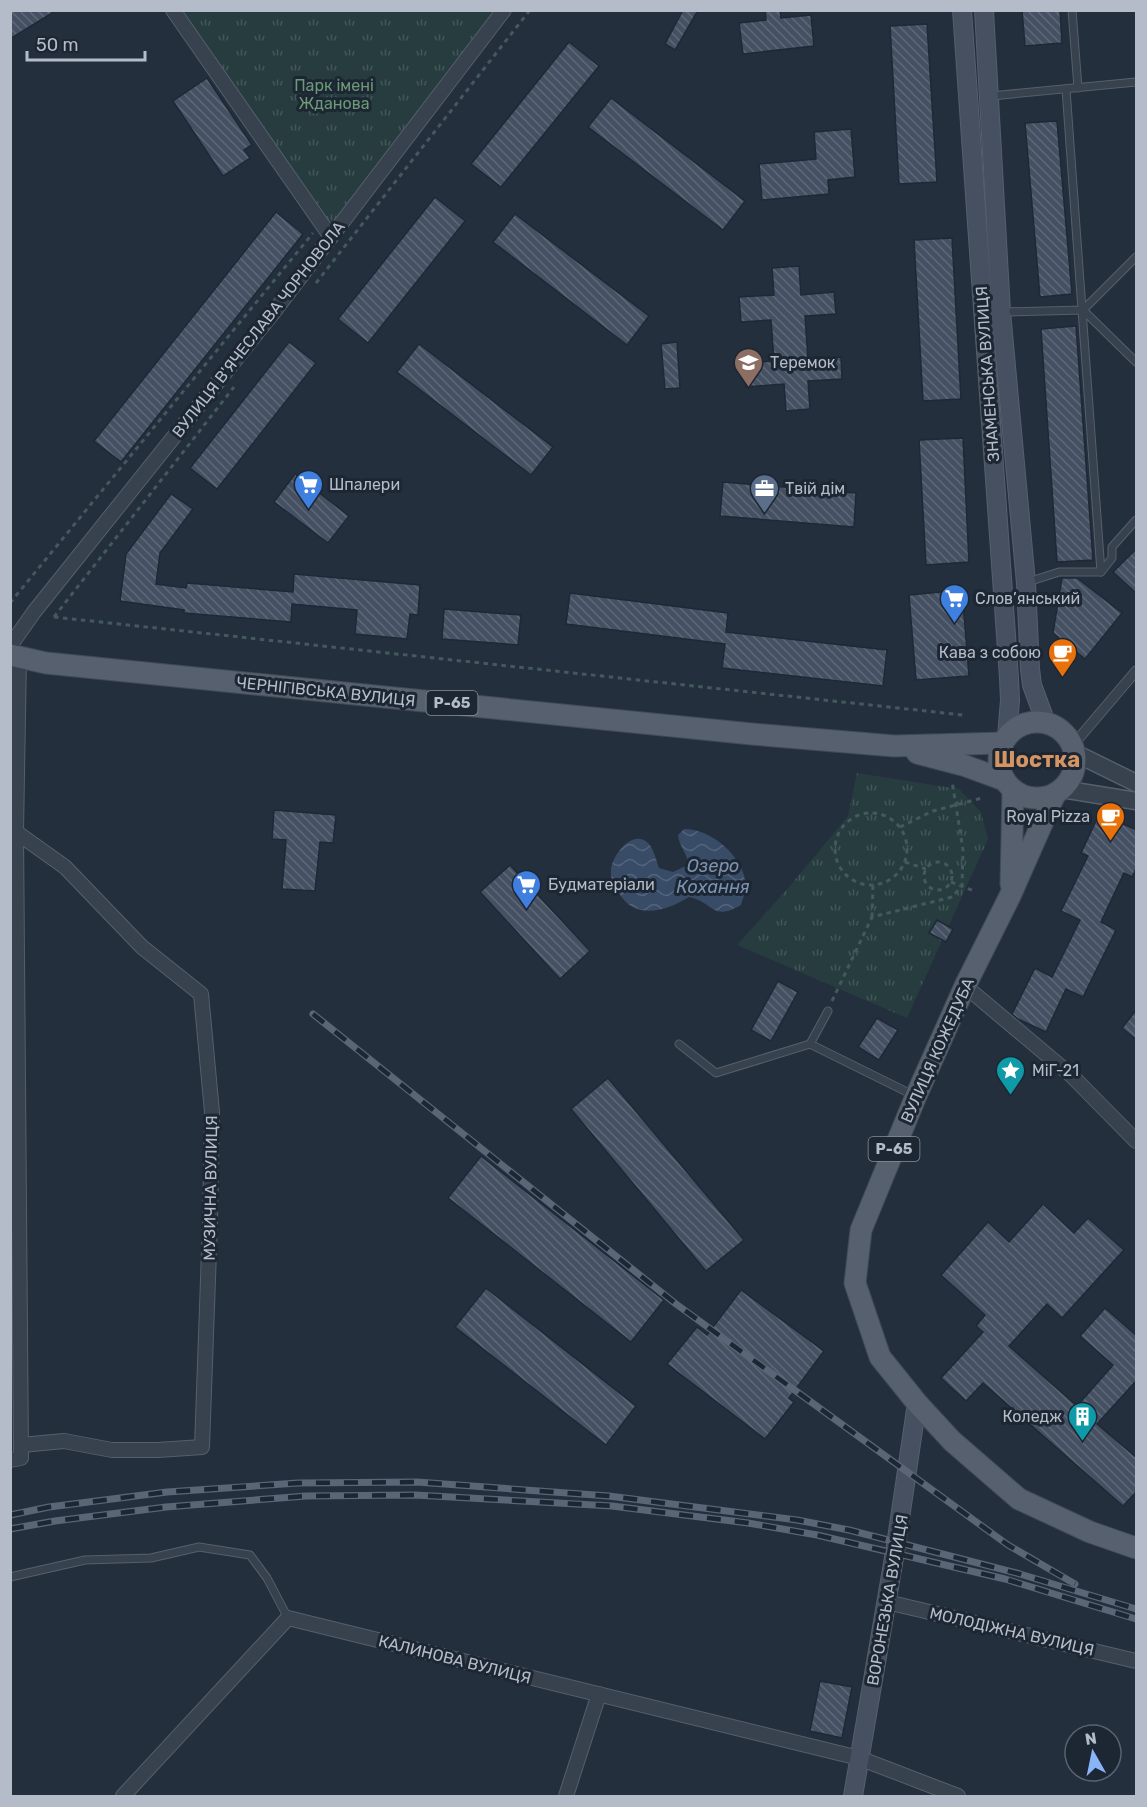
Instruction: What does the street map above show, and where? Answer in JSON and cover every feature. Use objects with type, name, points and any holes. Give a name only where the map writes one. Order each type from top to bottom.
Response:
[{"type":"main road","name":"ЗНАМЕНСЬКА ВУЛИЦЯ","points":[[962,10],[1009,678],[1010,700],[1005,740]]},
{"type":"main road","name":"ЗНАМЕНСЬКА ВУЛИЦЯ","points":[[984,10],[1001,312],[1026,583],[1030,669],[1032,686],[1046,723]]},
{"type":"main road","name":"ЧЕРНІГІВСЬКА ВУЛИЦЯ","points":[[13,652],[46,663],[894,747],[1005,740]]},
{"type":"main road","name":"Р-65","points":[[1046,723],[1024,724],[1014,729],[1005,740],[999,761],[1008,785],[1022,795],[1033,798],[1044,798],[1058,792],[1068,783],[1075,769],[1074,749]]},
{"type":"main road","points":[[1046,723],[1062,731],[1074,749]]},
{"type":"main road","name":"ЧЕРНІГІВСЬКА ВУЛИЦЯ","points":[[894,747],[963,765],[1008,785]]},
{"type":"main road","name":"ВУЛИЦЯ КОЖЕДУБА","points":[[1008,785],[1010,896]]},
{"type":"main road","name":"ВУЛИЦЯ КОЖЕДУБА","points":[[917,1403],[880,1357],[855,1283],[861,1230],[916,1096],[965,986],[1058,792]]},
{"type":"main road","name":"Р-65","points":[[917,1403],[952,1441],[1020,1499],[1090,1532],[1137,1548]]},
{"type":"main road","name":"ВОРОНЕЗЬКА ВУЛИЦЯ","points":[[853,1797],[887,1602],[917,1403]]},
{"type":"street","points":[[173,10],[331,237]]},
{"type":"street","name":"ВУЛИЦЯ В'ЯЧЕСЛАВА ЧОРНОВОЛА","points":[[13,652],[34,612],[276,309],[504,10]]},
{"type":"street","points":[[13,652],[16,832],[14,1136],[17,1454]]},
{"type":"street","points":[[1137,671],[1074,749],[1137,783]]},
{"type":"street","points":[[1058,792],[1137,801]]},
{"type":"street","name":"МУЗИЧНА ВУЛИЦЯ","points":[[16,832],[65,867],[142,947],[201,994],[212,1112],[202,1447],[112,1450],[64,1441],[17,1454]]},
{"type":"street","points":[[965,986],[1072,1076],[1137,1141]]},
{"type":"street","name":"МОЛОДІЖНА ВУЛИЦЯ","points":[[887,1602],[1137,1660]]},
{"type":"street","points":[[123,1797],[288,1618]]},
{"type":"street","name":"КАЛИНОВА ВУЛИЦЯ","points":[[288,1618],[859,1758],[958,1797]]},
{"type":"street","points":[[566,1797],[599,1694]]},
{"type":"lane","points":[[1072,10],[1078,88]]},
{"type":"lane","points":[[988,96],[1137,82]]},
{"type":"lane","points":[[1066,89],[1101,572]]},
{"type":"lane","points":[[1001,312],[1083,310],[1137,257]]},
{"type":"lane","points":[[1083,310],[1137,362]]},
{"type":"lane","points":[[1101,572],[1112,558],[1112,547],[1137,520]]},
{"type":"lane","points":[[1026,583],[1059,572],[1101,572]]},
{"type":"lane","points":[[810,1044],[828,1011]]},
{"type":"lane","points":[[679,1044],[716,1073],[810,1044],[916,1096]]},
{"type":"lane","points":[[10,1577],[85,1560],[151,1558],[199,1547],[250,1555],[267,1578],[288,1618]]},
{"type":"path","points":[[10,603],[321,222]]},
{"type":"path","points":[[54,617],[963,715]]},
{"type":"path","points":[[872,917],[952,897],[962,886],[963,849],[952,777]]},
{"type":"path","points":[[900,827],[933,811],[982,798]]},
{"type":"path","points":[[867,813],[885,816],[900,827],[906,844],[904,862],[893,877],[885,881],[873,884],[858,882],[843,871],[836,854],[838,835],[849,820],[867,813]]},
{"type":"path","points":[[939,861],[946,863],[951,868],[951,882],[939,890],[932,889],[926,883],[924,876],[926,869],[931,863],[939,861]]},
{"type":"path","points":[[904,862],[926,869]]},
{"type":"path","points":[[951,882],[974,891]]},
{"type":"path","points":[[828,1011],[872,917],[873,884]]},
{"type":"green space","name":"Парк імені Жданова","points":[[173,11],[505,11],[331,237]]},
{"type":"green space","points":[[857,773],[959,789],[981,812],[988,839],[907,1018],[737,945],[848,816]]},
{"type":"water","name":"Озеро Кохання","points":[[684,829],[695,830],[716,839],[733,855],[740,865],[746,887],[741,905],[724,912],[689,897],[671,906],[651,911],[633,907],[619,893],[614,886],[611,871],[618,852],[624,846],[635,839],[642,839],[652,848],[659,868],[673,872],[688,865],[678,835]]},
{"type":"building","points":[[10,10],[57,10],[10,39]]},
{"type":"building","points":[[683,10],[698,10],[675,50],[665,44]]},
{"type":"building","points":[[765,10],[780,10],[781,18],[811,15],[814,46],[743,54],[739,23],[766,20]]},
{"type":"building","points":[[1022,10],[1060,10],[1062,43],[1025,46]]},
{"type":"building","points":[[927,24],[937,182],[899,184],[890,26]]},
{"type":"building","points":[[569,42],[599,66],[501,187],[471,164]]},
{"type":"building","points":[[207,78],[252,145],[244,150],[250,158],[223,176],[173,101]]},
{"type":"building","points":[[611,98],[745,201],[723,230],[588,127]]},
{"type":"building","points":[[1057,121],[1072,294],[1040,297],[1025,123]]},
{"type":"building","points":[[851,129],[855,177],[828,180],[829,194],[762,200],[759,164],[816,159],[814,132]]},
{"type":"building","points":[[435,197],[465,221],[368,343],[338,319]]},
{"type":"building","points":[[276,212],[303,234],[121,462],[94,441]]},
{"type":"building","points":[[515,214],[649,316],[627,345],[493,242]]},
{"type":"building","points":[[952,238],[961,399],[923,401],[914,240]]},
{"type":"building","points":[[799,266],[801,295],[834,292],[836,314],[805,316],[808,359],[841,357],[842,379],[808,381],[810,409],[786,411],[784,384],[746,387],[744,363],[774,361],[771,320],[741,322],[739,297],[774,295],[772,268]]},
{"type":"building","points":[[1076,326],[1093,560],[1057,562],[1041,329]]},
{"type":"building","points":[[289,342],[316,363],[217,489],[190,468]]},
{"type":"building","points":[[677,342],[680,388],[665,389],[661,344]]},
{"type":"building","points":[[419,344],[553,447],[531,475],[397,372]]},
{"type":"building","points":[[963,438],[969,562],[926,565],[919,440]]},
{"type":"building","points":[[295,474],[349,516],[328,543],[274,502]]},
{"type":"building","points":[[723,482],[856,493],[854,527],[720,516]]},
{"type":"building","points":[[171,494],[193,509],[160,553],[156,584],[186,588],[187,583],[293,592],[294,574],[420,585],[418,615],[410,614],[407,639],[355,634],[357,610],[292,604],[291,622],[184,613],[184,610],[120,601],[126,554]]},
{"type":"building","points":[[1137,548],[1137,594],[1113,572]]},
{"type":"building","points":[[1062,578],[1077,578],[1122,613],[1085,659],[1053,633]]},
{"type":"building","points":[[962,590],[969,676],[916,680],[909,595]]},
{"type":"building","points":[[570,593],[728,613],[726,632],[887,650],[883,686],[722,668],[725,644],[566,624]]},
{"type":"building","points":[[444,609],[521,615],[518,645],[442,639]]},
{"type":"building","points":[[274,810],[336,815],[333,843],[320,842],[315,891],[282,889],[286,840],[272,839]]},
{"type":"building","points":[[1107,817],[1137,830],[1137,867],[1132,877],[1124,873],[1101,922],[1116,930],[1083,997],[1066,989],[1046,1032],[1012,1014],[1035,968],[1052,977],[1080,920],[1061,911],[1088,856],[1081,853],[1096,821]]},
{"type":"building","points":[[510,865],[590,951],[560,979],[480,892]]},
{"type":"building","points":[[937,920],[953,929],[946,942],[929,933]]},
{"type":"building","points":[[778,981],[798,992],[771,1041],[751,1030]]},
{"type":"building","points":[[1137,1009],[1137,1040],[1122,1028]]},
{"type":"building","points":[[877,1018],[898,1030],[879,1060],[858,1047]]},
{"type":"building","points":[[608,1078],[744,1240],[706,1271],[571,1109]]},
{"type":"building","points":[[481,1156],[664,1300],[631,1342],[448,1198]]},
{"type":"building","points":[[1043,1204],[1074,1233],[1088,1218],[1124,1250],[1062,1318],[1047,1304],[1009,1346],[1077,1406],[1113,1365],[1080,1336],[1105,1308],[1137,1336],[1137,1380],[1097,1424],[1137,1458],[1137,1491],[1123,1506],[983,1383],[966,1401],[941,1378],[983,1332],[976,1326],[985,1315],[941,1275],[988,1222],[1009,1242]]},
{"type":"building","points":[[486,1288],[636,1406],[606,1445],[455,1327]]},
{"type":"building","points":[[741,1290],[824,1351],[789,1398],[794,1402],[765,1439],[667,1364],[697,1327],[707,1335]]},
{"type":"building","points":[[820,1681],[852,1687],[842,1738],[810,1731]]},
{"type":"railway","points":[[313,1014],[676,1304],[1008,1545],[1075,1584]]},
{"type":"railway","points":[[10,1515],[49,1507],[167,1492],[298,1483],[417,1482],[609,1496],[797,1520],[849,1530],[1020,1574],[1136,1609]]},
{"type":"railway","points":[[10,1529],[166,1507],[306,1496],[415,1495],[612,1506],[748,1523],[817,1535],[1005,1579],[1136,1619]]},
{"type":"place","name":"Теремок","points":[[749,388]]},
{"type":"place","name":"Шпалери","points":[[308,510]]},
{"type":"place","name":"Твій дім","points":[[764,514]]},
{"type":"place","name":"Слов’янський","points":[[954,624]]},
{"type":"place","name":"Кава з собою","points":[[1062,678]]},
{"type":"place","name":"Royal Pizza","points":[[1111,842]]},
{"type":"place","name":"Будматеріали","points":[[527,910]]},
{"type":"place","name":"МіГ-21","points":[[1011,1096]]},
{"type":"place","name":"Коледж","points":[[1083,1442]]},
{"type":"district","name":"Шостка","points":[[1037,759]]}]
